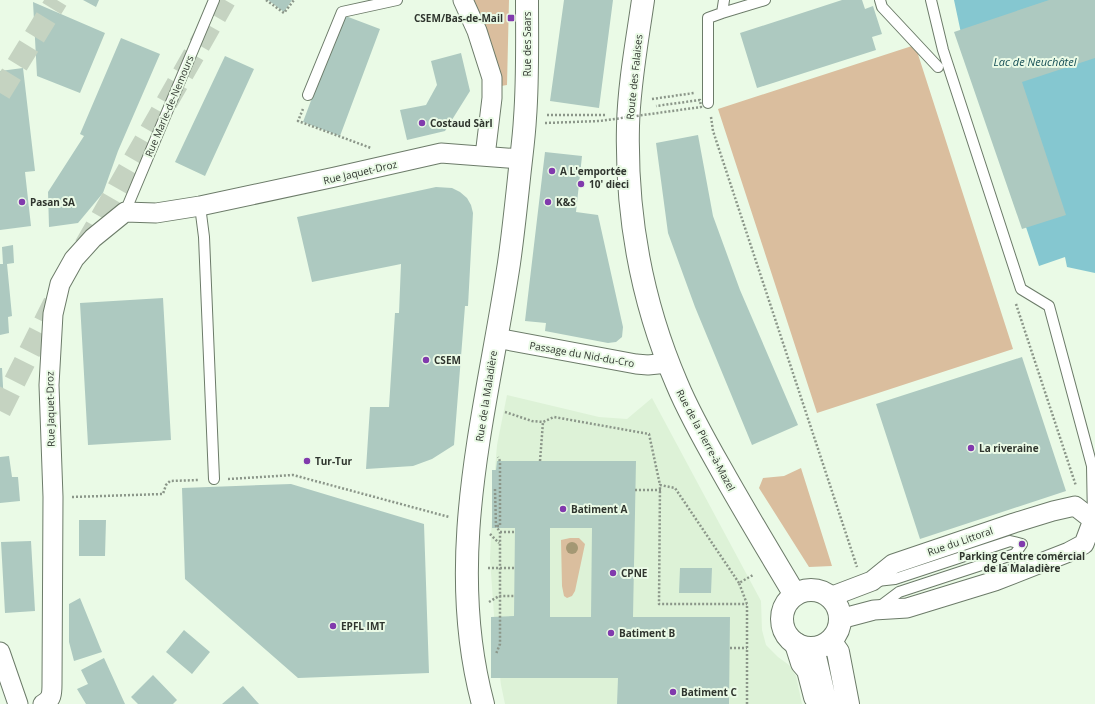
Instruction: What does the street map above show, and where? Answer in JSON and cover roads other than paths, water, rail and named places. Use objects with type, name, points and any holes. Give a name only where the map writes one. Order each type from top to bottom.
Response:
[{"type":"main road","name":"Rue des Saars","points":[[526,88],[527,0]]},
{"type":"main road","name":"Route des Falaises","points":[[628,154],[630,97],[643,0]]},
{"type":"main road","name":"Rue de la Maladière","points":[[482,704],[476,679],[472,648],[466,574],[471,485],[509,263],[525,118],[526,88]]},
{"type":"main road","name":"Rue de la Pierre-à-Mazel","points":[[628,154],[634,229],[641,267],[650,305],[668,363],[698,429],[794,596]]},
{"type":"main road","points":[[816,704],[808,670],[802,663],[813,644],[838,631],[840,619],[838,607],[830,597],[823,592],[808,590],[794,596],[784,609],[782,617],[785,632],[790,639],[813,644],[838,652],[848,704]]},
{"type":"main road","points":[[813,644],[826,704]]},
{"type":"street","points":[[463,0],[477,31],[492,78],[492,98],[485,156]]},
{"type":"street","name":"Rue Jaquet-Droz","points":[[44,704],[48,702],[52,695],[53,497],[49,385],[53,314],[60,284],[74,259],[93,238],[125,212],[156,213],[200,206],[335,178],[441,153],[521,159]]},
{"type":"street","name":"Passage du Nid-du-Cro","points":[[496,338],[636,364],[648,365],[668,363]]},
{"type":"street","name":"Rue du Littoral","points":[[830,597],[872,581],[893,564],[1053,511],[1075,506],[1094,520]]},
{"type":"street","points":[[840,619],[874,610],[907,608],[995,582],[1069,552],[1084,544],[1094,520]]},
{"type":"street","points":[[0,652],[18,704]]},
{"type":"lane","name":"Rue Marie-de-Nemours","points":[[125,212],[214,0]]},
{"type":"lane","points":[[308,96],[342,12],[397,0]]},
{"type":"lane","points":[[722,13],[724,0]]},
{"type":"lane","points":[[708,103],[708,18],[765,0]]},
{"type":"lane","points":[[880,0],[882,6],[938,67]]},
{"type":"lane","points":[[931,0],[943,50],[1021,289],[1049,306],[1092,466],[1094,520]]},
{"type":"lane","points":[[200,206],[204,237],[214,479]]},
{"type":"lane","points":[[872,581],[895,579],[1010,541],[1022,544],[1015,554],[899,592],[874,610]]},
{"type":"water","name":"Lac de Neuchâtel","points":[[954,0],[1095,0],[1095,273],[1067,267],[1065,257],[1039,266],[961,33]]},
{"type":"tunnel","points":[[0,93],[57,0]]},
{"type":"tunnel","points":[[85,246],[225,0]]},
{"type":"tunnel","points":[[0,411],[56,299]]},
{"type":"place","name":"CSEM/Bas-de-Mail","points":[[511,18]]},
{"type":"place","name":"Costaud Sàrl","points":[[422,123]]},
{"type":"place","name":"A L'emportée","points":[[552,171]]},
{"type":"place","name":"10' dieci","points":[[581,184]]},
{"type":"place","name":"Pasan SA","points":[[22,202]]},
{"type":"place","name":"K&S","points":[[548,202]]},
{"type":"place","name":"CSEM","points":[[426,360]]},
{"type":"place","name":"La riveraine","points":[[971,448]]},
{"type":"place","name":"Tur-Tur","points":[[307,461]]},
{"type":"place","name":"Batiment A","points":[[563,509]]},
{"type":"place","name":"Parking Centre comércial de la Maladière","points":[[1022,544]]},
{"type":"place","name":"CPNE","points":[[613,573]]},
{"type":"place","name":"EPFL IMT","points":[[333,626]]},
{"type":"place","name":"Batiment B","points":[[611,633]]},
{"type":"place","name":"Batiment C","points":[[673,692]]}]
